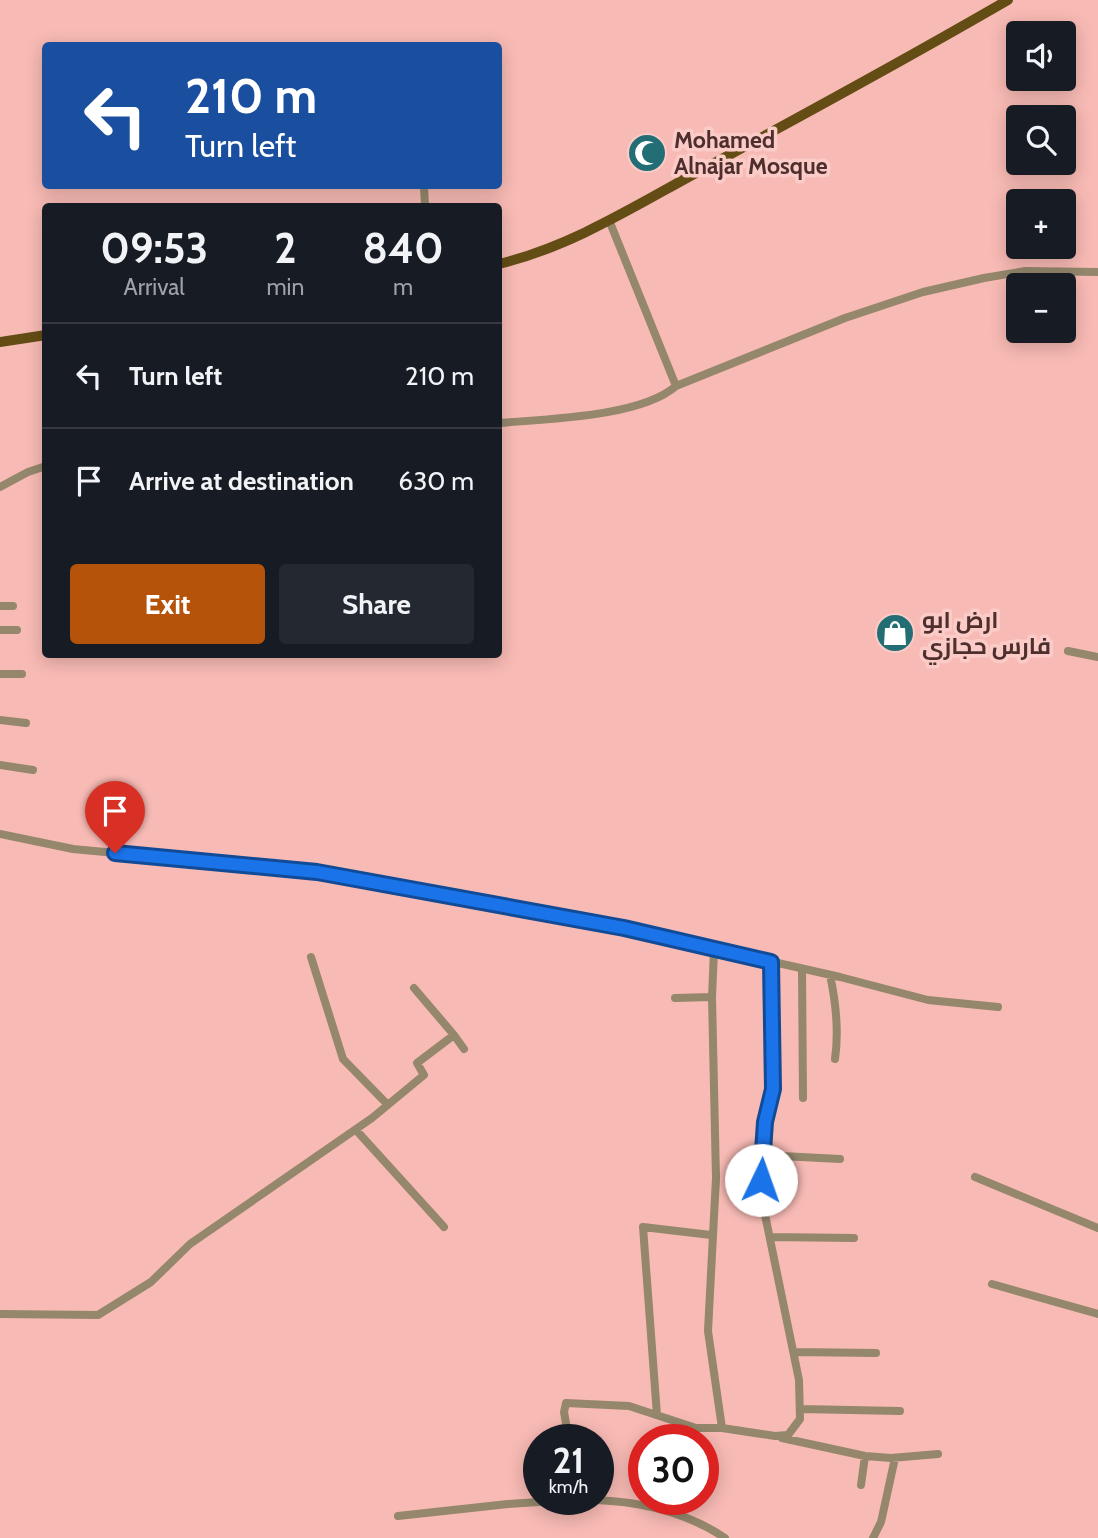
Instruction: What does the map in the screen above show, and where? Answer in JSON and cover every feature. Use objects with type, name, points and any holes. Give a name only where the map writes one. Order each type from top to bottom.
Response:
[{"type":"main road","points":[[502,263],[558,246],[909,58],[1008,0]]},
{"type":"main road","points":[[0,342],[42,336]]},
{"type":"street","points":[[608,220],[676,386]]},
{"type":"street","points":[[502,423],[602,414],[664,396],[676,386],[845,318],[923,292],[1025,271],[1098,272]]},
{"type":"street","points":[[0,487],[42,467]]},
{"type":"street","points":[[0,606],[13,606]]},
{"type":"street","points":[[0,630],[17,629]]},
{"type":"street","points":[[1068,651],[1098,657]]},
{"type":"street","points":[[0,674],[22,674]]},
{"type":"street","points":[[0,720],[26,723]]},
{"type":"street","points":[[0,765],[33,770]]},
{"type":"street","points":[[0,834],[72,849],[317,872],[624,928],[928,1000],[998,1007]]},
{"type":"street","points":[[714,950],[712,997],[716,1178],[708,1331],[722,1427]]},
{"type":"street","points":[[311,957],[343,1059],[387,1104]]},
{"type":"street","points":[[771,962],[773,1089],[765,1122],[762,1155],[763,1205],[794,1352],[801,1409],[800,1419],[793,1430],[788,1435],[775,1436]]},
{"type":"street","points":[[802,969],[803,1098]]},
{"type":"street","points":[[830,975],[835,997],[838,1040],[835,1059]]},
{"type":"street","points":[[414,988],[464,1049]]},
{"type":"street","points":[[675,998],[712,997]]},
{"type":"street","points":[[0,1314],[99,1315],[151,1282],[190,1244],[356,1129],[424,1075],[417,1063],[454,1035]]},
{"type":"street","points":[[356,1129],[444,1227]]},
{"type":"street","points":[[762,1155],[840,1159]]},
{"type":"street","points":[[975,1177],[1098,1228]]},
{"type":"street","points":[[657,1415],[643,1227],[711,1235]]},
{"type":"street","points":[[770,1237],[854,1238]]},
{"type":"street","points":[[992,1284],[1098,1314]]},
{"type":"street","points":[[794,1352],[876,1353]]},
{"type":"street","points":[[566,1424],[566,1403],[629,1406],[684,1424]]},
{"type":"street","points":[[801,1409],[900,1411]]},
{"type":"street","points":[[719,1427],[775,1436],[865,1456],[895,1458],[938,1454]]},
{"type":"street","points":[[861,1485],[865,1456]]},
{"type":"street","points":[[873,1538],[881,1522],[895,1458]]},
{"type":"street","points":[[398,1516],[523,1503]]},
{"type":"street","points":[[676,1515],[725,1538]]},
{"type":"place","name":"Mohamed Alnajar Mosque","points":[[647,153]]},
{"type":"place","name":"ارض ابو فارس حجازي","points":[[895,633]]},
{"type":"route","points":[[115,853],[317,872],[624,928],[771,962],[773,1089],[765,1122],[761,1180]]}]
